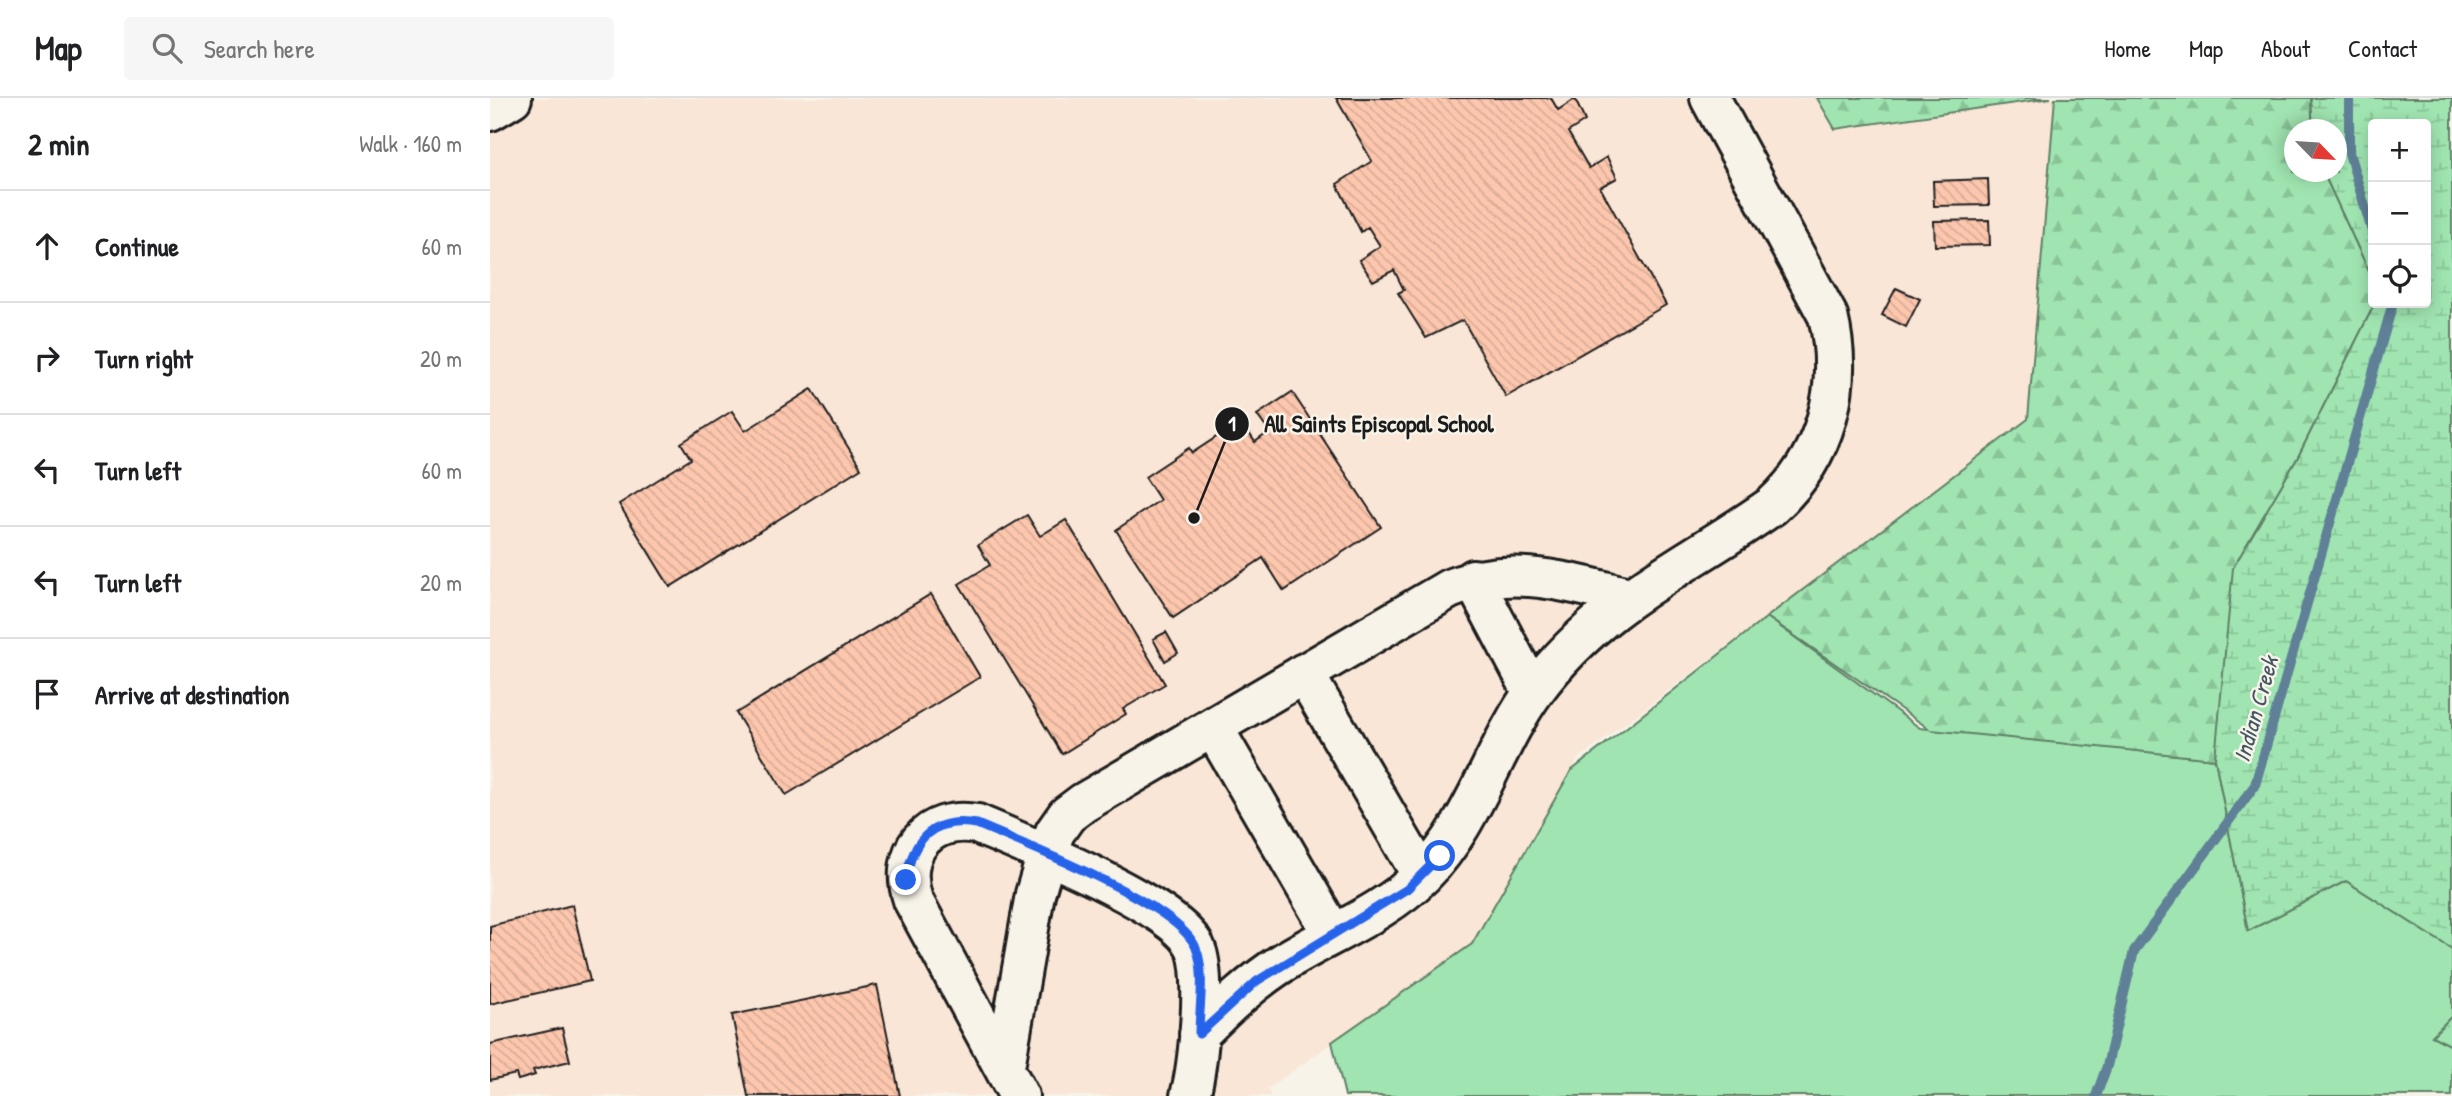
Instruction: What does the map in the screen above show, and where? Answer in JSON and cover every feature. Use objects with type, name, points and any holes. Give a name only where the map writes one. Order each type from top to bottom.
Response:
[{"type":"lane","points":[[490,111],[512,98]]},
{"type":"lane","points":[[1199,1034],[1257,981],[1387,902],[1422,876],[1453,837],[1533,694],[1576,641],[1629,597],[1743,526],[1788,492],[1813,455],[1823,433],[1833,392],[1836,356],[1828,316],[1710,98]]},
{"type":"lane","points":[[1012,1082],[1035,894],[1046,855],[1061,824],[1083,803],[1449,589],[1473,579],[1501,574],[1533,576],[1629,597]]},
{"type":"lane","points":[[1473,579],[1533,694]]},
{"type":"lane","points":[[1304,673],[1422,876]]},
{"type":"lane","points":[[1213,727],[1333,934]]},
{"type":"lane","points":[[1012,1082],[913,900],[906,880],[908,866],[924,836],[939,826],[958,820],[977,824],[1134,897],[1187,934],[1196,948],[1199,968],[1198,1060],[1190,1096]]},
{"type":"shaded area","points":[[490,98],[1817,98],[1835,129],[2055,98],[2029,419],[1578,759],[1472,944],[1267,1089],[1271,1096],[490,1096]]},
{"type":"green space","points":[[1817,98],[2051,98],[1835,129]]},
{"type":"green space","points":[[2055,98],[2311,98],[2312,119],[2284,119],[2284,182],[2328,182],[2368,269],[2368,308],[2372,308],[2298,457],[2239,558],[2215,759],[1931,730],[1767,617],[2028,419]]},
{"type":"green space","points":[[2311,98],[2452,98],[2452,949],[2346,881],[2248,931],[2215,759],[2233,568],[2298,457],[2372,308],[2431,308],[2431,119],[2368,119],[2368,269],[2328,182],[2347,182],[2347,119],[2312,119]]},
{"type":"green space","points":[[1767,617],[1920,728],[2215,759],[2248,931],[2346,881],[2452,949],[2452,1016],[2432,1036],[2452,1046],[2452,1096],[1345,1096],[1332,1042],[1472,944],[1571,771]]},
{"type":"green space","points":[[2452,1016],[2452,1046],[2432,1036]]},
{"type":"building","points":[[1336,98],[1551,98],[1558,110],[1575,99],[1585,121],[1568,132],[1589,168],[1607,157],[1617,178],[1600,187],[1666,305],[1506,397],[1463,320],[1426,338],[1398,293],[1404,290],[1394,270],[1373,281],[1359,260],[1380,246],[1368,227],[1361,232],[1337,184],[1372,161]]},
{"type":"building","points":[[1988,179],[1989,205],[1934,206],[1933,181]]},
{"type":"building","points":[[1989,220],[1990,245],[1935,246],[1934,221]]},
{"type":"building","points":[[1896,288],[1920,299],[1906,327],[1882,315]]},
{"type":"building","points":[[812,389],[861,468],[670,587],[619,504],[691,459],[681,443],[732,411],[745,431]]},
{"type":"building","points":[[1292,392],[1381,527],[1284,591],[1263,558],[1173,618],[1116,530],[1160,500],[1145,477],[1189,448],[1192,453],[1241,421],[1255,442],[1269,432],[1257,415]]},
{"type":"building","points":[[1027,515],[1040,536],[1066,520],[1165,684],[1123,709],[1126,714],[1062,754],[959,584],[990,565],[978,545]]},
{"type":"building","points":[[931,594],[980,677],[786,795],[736,713]]},
{"type":"building","points":[[1166,632],[1178,653],[1165,661],[1153,639]]},
{"type":"building","points":[[572,905],[590,981],[490,1004],[490,926]]},
{"type":"building","points":[[877,985],[900,1096],[748,1096],[732,1015]]},
{"type":"building","points":[[562,1028],[570,1061],[533,1070],[535,1075],[518,1080],[516,1074],[490,1080],[490,1044]]},
{"type":"waterway","name":"Indian Creek","points":[[2349,98],[2349,153],[2368,217]]},
{"type":"waterway","name":"Indian Creek","points":[[2096,1096],[2107,1066],[2134,951],[2255,785],[2392,308]]},
{"type":"place","name":"All Saints Episcopal School","points":[[1194,518]]},
{"type":"route","points":[[906,880],[908,866],[924,836],[939,826],[958,820],[977,824],[1102,880],[1166,918],[1187,934],[1196,948],[1199,968],[1199,1034],[1257,981],[1407,889],[1440,856]]}]
